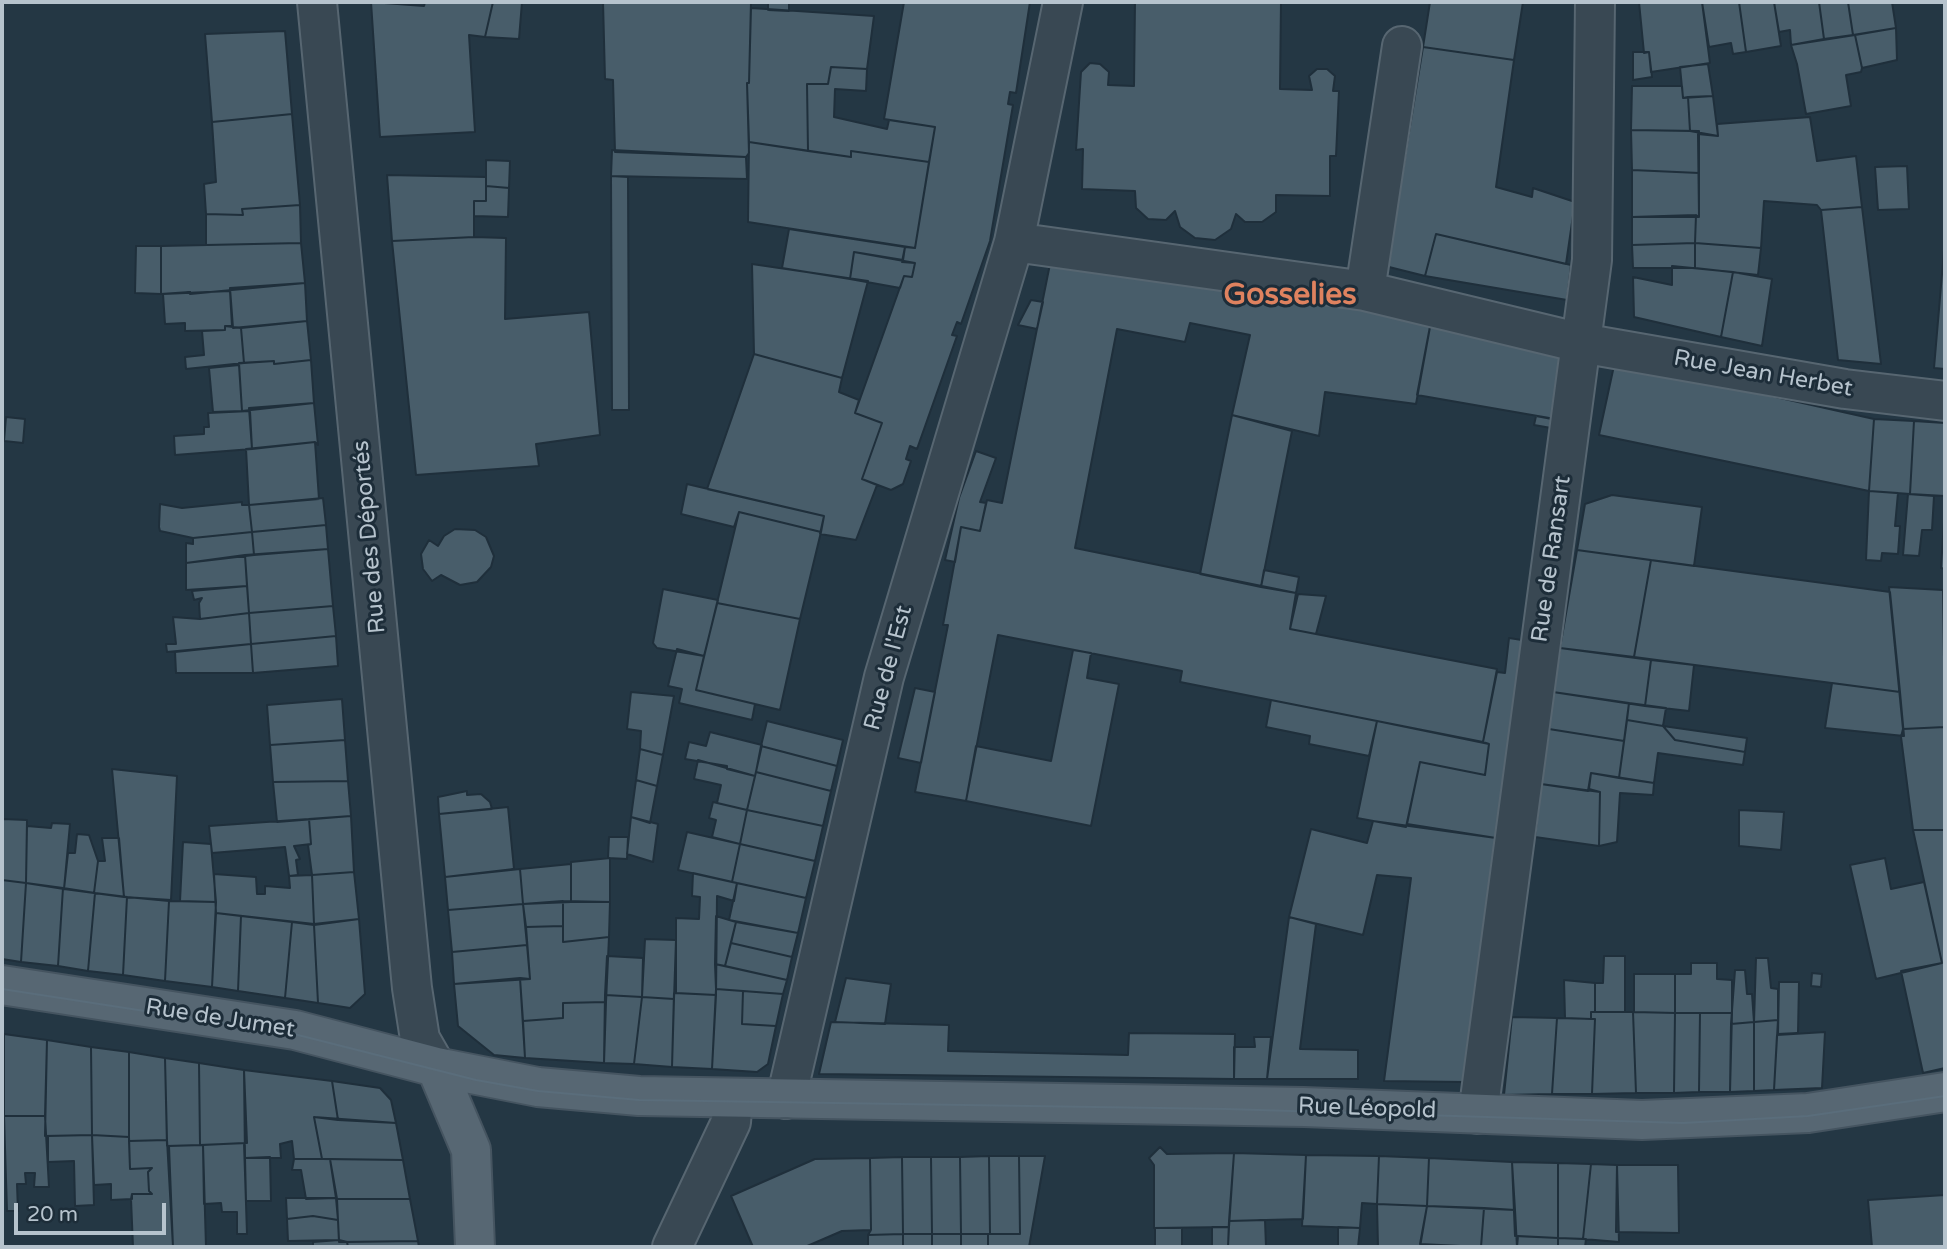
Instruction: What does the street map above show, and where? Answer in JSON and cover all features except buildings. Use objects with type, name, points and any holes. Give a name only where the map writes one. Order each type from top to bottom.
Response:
[{"type":"main road","name":"Rue de Jumet","points":[[2,985],[295,1030],[436,1067],[538,1087],[584,1092],[733,1098]]},
{"type":"main road","points":[[436,1067],[471,1150],[475,1247]]},
{"type":"main road","name":"Rue Léopold","points":[[733,1098],[1304,1107],[1642,1120],[1734,1119],[1808,1113],[1945,1092]]},
{"type":"street","name":"Rue des Déportés","points":[[317,2],[412,988],[420,1039],[436,1067]]},
{"type":"street","name":"Rue de l'Est","points":[[786,1099],[884,677],[1014,242],[1063,2]]},
{"type":"street","name":"Rue de Ransart","points":[[1478,1114],[1592,260],[1595,2]]},
{"type":"street","points":[[1365,291],[1402,46]]},
{"type":"street","name":"Rue Jean Herbet","points":[[1014,242],[1365,291],[1581,343],[1845,389],[1945,401]]},
{"type":"street","points":[[672,1247],[731,1122],[733,1098]]},
{"type":"tram line","points":[[2,989],[294,1034],[476,1080],[538,1091],[639,1100],[1226,1109],[1683,1123],[1808,1116],[1945,1096]]},
{"type":"district","name":"Gosselies","points":[[1290,296]]}]
